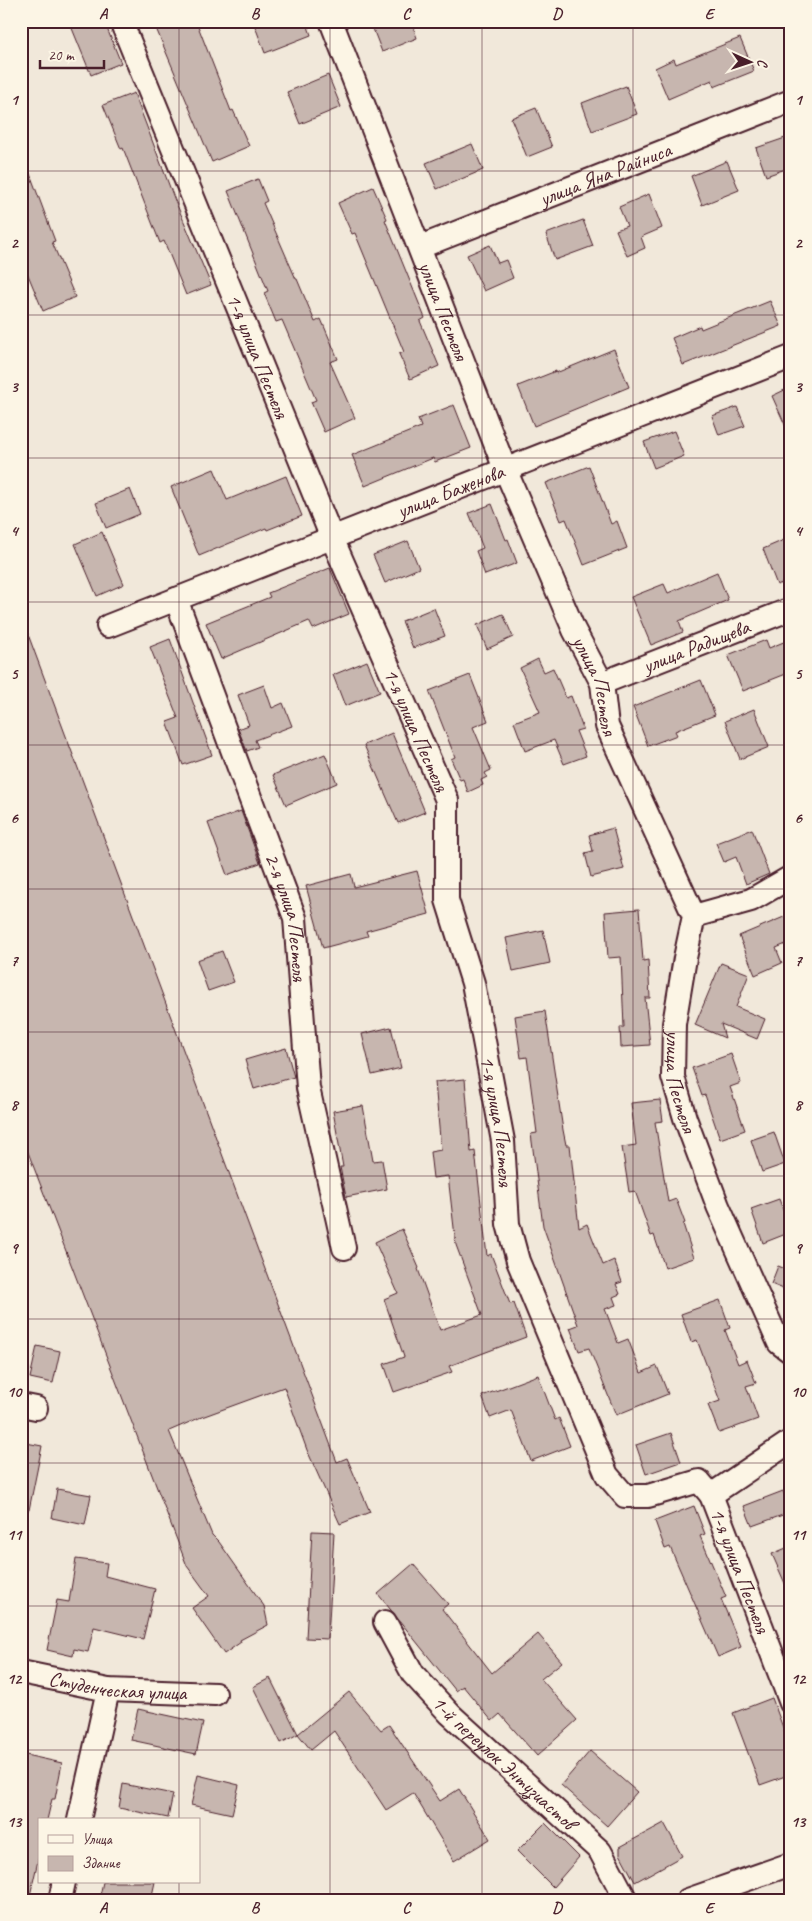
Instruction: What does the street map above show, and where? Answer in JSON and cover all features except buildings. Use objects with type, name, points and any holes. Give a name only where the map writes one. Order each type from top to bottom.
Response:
[{"type":"street","name":"1-я улица Пестеля","points":[[121,21],[332,538],[447,800],[447,900],[473,983],[503,1141],[508,1224],[518,1261],[607,1475],[625,1496],[648,1496],[699,1480],[711,1495],[791,1703]]},
{"type":"street","name":"улица Пестеля","points":[[331,21],[505,469],[574,630],[602,683],[607,726],[694,916],[684,958],[674,1024],[673,1077],[685,1118],[718,1206],[779,1343],[791,1352]]},
{"type":"street","name":"улица Яна Райниса","points":[[420,247],[791,100]]},
{"type":"street","name":"улица Баженова","points":[[108,626],[791,357]]},
{"type":"street","name":"2-я улица Пестеля","points":[[176,599],[295,918],[308,1088],[344,1248]]},
{"type":"street","name":"улица Радищева","points":[[602,683],[791,610]]},
{"type":"street","points":[[694,916],[751,900],[791,878]]},
{"type":"street","points":[[711,1495],[791,1441]]},
{"type":"street","name":"1-й переулок Энтузиастов","points":[[384,1622],[413,1674],[450,1714],[600,1850],[626,1900]]},
{"type":"street","name":"Студенческая улица","points":[[21,1672],[108,1690],[215,1694]]},
{"type":"street","points":[[79,1818],[108,1690]]},
{"type":"street","points":[[688,1900],[791,1864]]},
{"type":"street","points":[[60,1900],[64,1884]]}]
